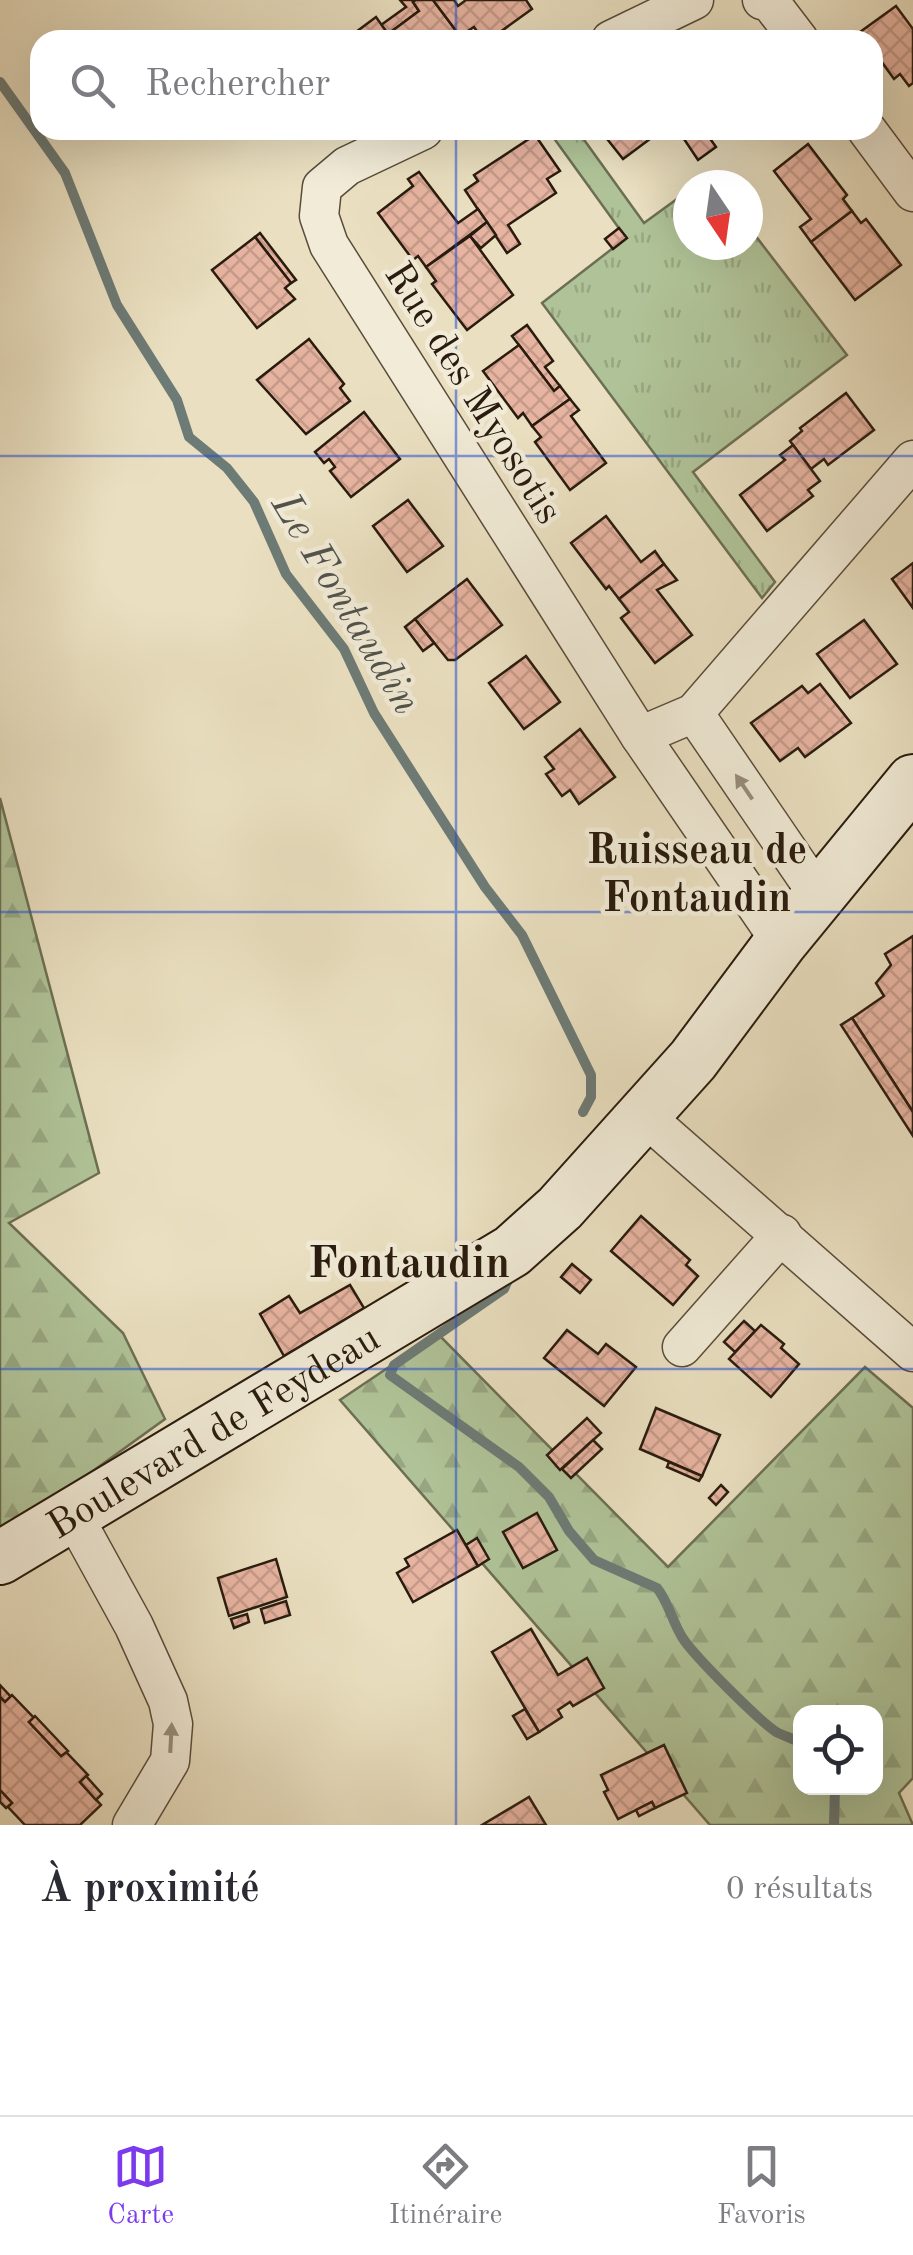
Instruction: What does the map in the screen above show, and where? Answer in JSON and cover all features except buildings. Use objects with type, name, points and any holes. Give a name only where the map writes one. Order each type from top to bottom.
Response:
[{"type":"main road","name":"Boulevard de Feydeau","points":[[0,1558],[512,1251],[560,1208],[693,1060],[781,942],[913,781]]},
{"type":"street","points":[[632,30],[694,0]]},
{"type":"street","points":[[762,0],[770,2],[791,30]]},
{"type":"street","name":"Rue des Myosotis","points":[[402,140],[347,166],[322,187],[319,216],[329,246],[640,736],[781,942]]},
{"type":"street","points":[[874,140],[913,192]]},
{"type":"street","points":[[640,736],[694,714],[913,460]]},
{"type":"street","points":[[694,714],[819,896]]},
{"type":"street","points":[[642,1114],[913,1352]]},
{"type":"street","points":[[682,1347],[782,1234]]},
{"type":"street","points":[[72,1516],[134,1626],[168,1702],[173,1724],[170,1761],[132,1825]]},
{"type":"green space","points":[[555,140],[584,140],[644,223],[673,202],[673,260],[763,260],[763,246],[847,355],[693,472],[775,582],[762,598],[542,303],[626,238]]},
{"type":"green space","points":[[0,798],[99,1173],[9,1223],[123,1333],[165,1419],[0,1538]]},
{"type":"green space","points":[[438,1334],[668,1567],[865,1367],[913,1408],[913,1778],[899,1793],[913,1825],[710,1825],[340,1400]]},
{"type":"waterway","name":"Le Fontaudin","points":[[0,82],[30,124]]},
{"type":"waterway","name":"Le Fontaudin","points":[[41,140],[65,173],[117,305],[177,400],[189,437],[227,468],[254,502],[286,574],[344,649],[374,713],[485,887],[522,935],[591,1075],[591,1097],[583,1112]]},
{"type":"waterway","name":"Le Fontaudin","points":[[509,1278],[504,1289],[394,1365],[390,1375],[519,1467],[549,1497],[569,1531],[594,1560],[657,1588],[682,1637],[699,1658],[769,1726],[793,1739]]},
{"type":"waterway","name":"Le Fontaudin","points":[[834,1825],[835,1795]]},
{"type":"district","name":"Ruisseau de Fontaudin","points":[[697,872]]},
{"type":"district","name":"Fontaudin","points":[[409,1261]]}]
